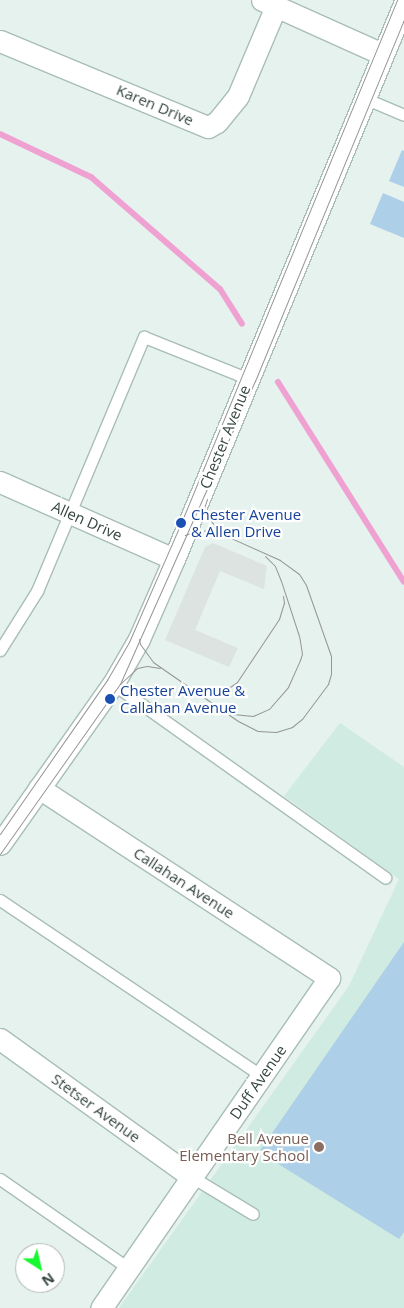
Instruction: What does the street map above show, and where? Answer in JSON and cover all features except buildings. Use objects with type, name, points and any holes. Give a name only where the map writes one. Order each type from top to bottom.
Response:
[{"type":"street","name":"Karen Drive","points":[[0,41],[208,127],[216,122],[238,96],[272,2]]},
{"type":"street","points":[[272,2],[382,54]]},
{"type":"street","name":"Chester Avenue","points":[[0,844],[113,684],[139,639],[174,560],[404,4]]},
{"type":"street","name":"Allen Drive","points":[[0,482],[174,560]]},
{"type":"street","name":"Callahan Avenue","points":[[39,788],[329,978]]},
{"type":"street","name":"Duff Avenue","points":[[101,1308],[329,978]]},
{"type":"street","name":"Stetser Avenue","points":[[0,1039],[192,1177]]},
{"type":"lane","points":[[364,98],[404,115]]},
{"type":"lane","points":[[0,650],[36,591],[144,337],[249,379]]},
{"type":"lane","points":[[113,684],[385,877]]},
{"type":"lane","points":[[0,900],[262,1076]]},
{"type":"lane","points":[[192,1177],[253,1214]]},
{"type":"lane","points":[[0,1179],[128,1268]]},
{"type":"shaded area","points":[[402,150],[404,151],[404,187],[389,181]]},
{"type":"shaded area","points":[[383,193],[404,202],[404,238],[370,224]]},
{"type":"shaded area","points":[[213,543],[267,566],[264,589],[220,571],[195,630],[238,648],[229,667],[165,640],[205,547]]},
{"type":"shaded area","name":"Bell Avenue Elementary School","points":[[340,723],[404,767],[404,1308],[119,1308],[349,986],[399,879],[284,796]]},
{"type":"shaded area","points":[[404,942],[404,1232],[399,1239],[259,1152]]},
{"type":"waterway","points":[[0,134],[91,177],[220,289],[242,324]]},
{"type":"waterway","points":[[278,382],[404,582]]},
{"type":"tram line","points":[[0,834],[107,680],[129,642],[181,523],[397,0]]},
{"type":"tram line","points":[[120,684],[255,381],[404,20]]},
{"type":"tram line","points":[[207,499],[204,508],[208,517],[218,530],[224,533]]},
{"type":"tram line","points":[[139,639],[140,644],[153,662],[238,721],[258,731],[276,732],[292,727],[302,719],[328,684],[331,674],[331,656],[306,585],[299,574],[280,560],[222,534],[201,530],[185,535]]},
{"type":"tram line","points":[[233,714],[253,716],[269,709],[288,687],[302,654],[299,636],[281,581],[275,566],[265,556]]},
{"type":"tram line","points":[[197,690],[217,692],[227,689],[237,682],[279,619],[284,603],[283,596]]},
{"type":"tram line","points":[[0,854],[120,684],[137,668],[147,666],[160,668]]},
{"type":"place","name":"Chester Avenue & Allen Drive","points":[[181,523]]},
{"type":"place","name":"Chester Avenue & Callahan Avenue","points":[[110,699]]},
{"type":"place","name":"Bell Avenue Elementary School","points":[[319,1147]]}]
